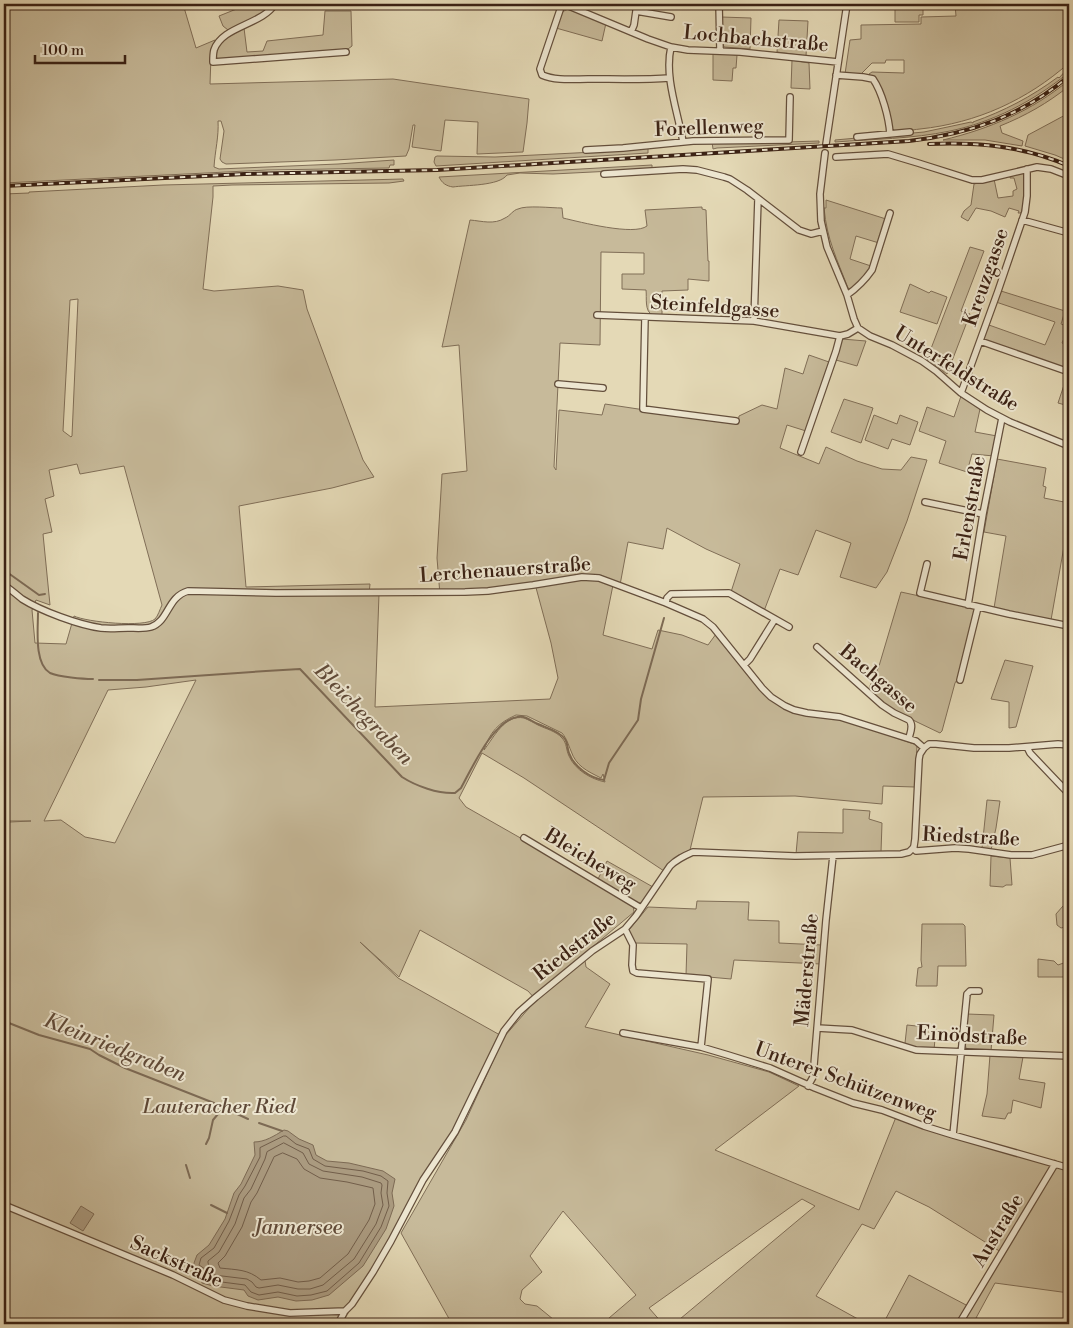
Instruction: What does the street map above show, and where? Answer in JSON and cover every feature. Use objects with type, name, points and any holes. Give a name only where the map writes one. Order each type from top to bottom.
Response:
[{"type":"street","points":[[275,4],[266,14],[236,29],[221,40],[214,49],[213,62],[346,52]]},
{"type":"street","points":[[563,4],[540,68],[542,75],[574,79],[670,78]]},
{"type":"street","name":"Lochbachstraße","points":[[563,4],[631,32],[688,50],[720,51],[838,62]]},
{"type":"street","points":[[631,32],[637,4]]},
{"type":"street","points":[[718,4],[720,51]]},
{"type":"street","points":[[826,144],[847,4]]},
{"type":"street","points":[[636,11],[670,17]]},
{"type":"street","name":"Lochbachstraße","points":[[671,46],[669,55],[670,78],[683,142]]},
{"type":"street","points":[[836,75],[873,79],[886,112],[890,134]]},
{"type":"street","name":"Forellenweg","points":[[586,150],[710,140],[789,140],[790,97]]},
{"type":"street","points":[[857,137],[910,132]]},
{"type":"street","points":[[801,452],[840,336],[858,328],[822,231],[819,199],[825,153]]},
{"type":"street","points":[[836,157],[888,154],[975,181],[1037,167],[1069,176]]},
{"type":"street","points":[[604,174],[692,169],[730,179],[799,230],[811,234],[822,231]]},
{"type":"street","name":"Kreuzgasse","points":[[961,393],[1022,220],[1027,201],[1027,169]]},
{"type":"street","points":[[754,321],[758,199]]},
{"type":"street","points":[[847,295],[872,270],[890,213]]},
{"type":"street","points":[[1022,220],[1069,232]]},
{"type":"street","name":"Steinfeldgasse","points":[[597,315],[754,321],[840,336]]},
{"type":"street","points":[[645,317],[644,409],[736,421]]},
{"type":"street","name":"Unterfeldstraße","points":[[858,328],[870,336],[922,361],[961,393],[987,410],[1069,446]]},
{"type":"street","points":[[980,341],[1069,372]]},
{"type":"street","points":[[558,384],[603,388]]},
{"type":"street","name":"Erlenstraße","points":[[968,605],[983,514],[1002,418]]},
{"type":"street","points":[[924,502],[983,514]]},
{"type":"street","points":[[927,564],[920,593],[978,608],[1069,626]]},
{"type":"street","name":"Lerchenauerstraße","points":[[4,585],[23,599],[60,617],[87,625],[106,628],[151,627],[164,616],[176,596],[193,590],[276,593],[465,592],[488,591],[582,577],[599,578],[703,619],[713,627],[762,688],[771,697],[785,706],[807,713],[840,717],[909,738],[924,748]]},
{"type":"street","points":[[666,603],[667,598],[671,594],[729,593],[789,627]]},
{"type":"street","points":[[960,680],[978,608]]},
{"type":"street","points":[[744,665],[750,659],[775,619]]},
{"type":"street","name":"Bachgasse","points":[[817,647],[882,705],[909,720],[912,728],[909,738]]},
{"type":"street","points":[[913,848],[919,758],[924,748],[929,744],[974,748],[1069,745]]},
{"type":"street","points":[[1027,747],[1030,753],[1069,794]]},
{"type":"street","name":"Bleicheweg","points":[[524,838],[641,908]]},
{"type":"street","name":"Riedstraße","points":[[338,1324],[345,1311],[374,1272],[423,1180],[455,1132],[504,1031],[519,1012],[536,997],[592,951],[625,929],[670,866],[683,856],[693,852],[795,856],[901,854],[909,852],[913,848],[916,852],[955,848],[1011,855],[1032,855],[1069,845]]},
{"type":"street","name":"Mäderstraße","points":[[808,1086],[813,1078],[833,856]]},
{"type":"street","points":[[625,929],[634,945],[632,965],[637,973],[708,979],[701,1047]]},
{"type":"street","points":[[953,1135],[968,994],[970,991],[978,991]]},
{"type":"street","name":"Einödstraße","points":[[817,1028],[852,1030],[916,1050],[1069,1056]]},
{"type":"street","name":"Unterer Schützenweg","points":[[623,1033],[701,1047],[770,1068],[808,1086],[853,1103],[882,1110],[953,1135],[1055,1164]]},
{"type":"street","points":[[1055,1164],[1069,1168]]},
{"type":"street","name":"Austraße","points":[[958,1324],[1055,1164]]},
{"type":"street","name":"Sackstraße","points":[[4,1205],[173,1275],[224,1300],[246,1306],[290,1313],[345,1311]]},
{"type":"green space","points":[[4,4],[183,4],[196,48],[215,40],[211,56],[210,84],[393,79],[529,99],[523,152],[477,154],[478,122],[445,120],[441,151],[412,147],[415,125],[413,125],[406,156],[226,164],[220,159],[224,131],[221,121],[218,121],[214,167],[219,169],[394,160],[394,165],[390,165],[389,168],[267,170],[4,183]]},
{"type":"green space","points":[[249,4],[273,4],[269,10],[228,30],[223,26],[219,16]]},
{"type":"green space","points":[[895,4],[923,4],[923,15],[919,15],[919,22],[895,22]]},
{"type":"green space","points":[[955,4],[1040,4],[1040,9],[1069,8],[1069,63],[1036,88],[1000,108],[941,126],[906,131],[893,130],[877,82],[869,74],[872,72],[904,73],[904,60],[886,60],[885,63],[872,63],[861,74],[845,74],[850,40],[861,39],[861,25],[921,24],[921,17],[956,16]]},
{"type":"green space","points":[[568,9],[606,23],[602,41],[556,28],[562,12]]},
{"type":"green space","points":[[325,11],[351,11],[352,46],[348,49],[217,59],[218,48],[224,40],[244,28],[247,52],[263,51],[267,41],[323,35]]},
{"type":"green space","points":[[721,17],[751,18],[750,49],[724,47]]},
{"type":"green space","points":[[779,20],[808,21],[806,56],[777,52]]},
{"type":"green space","points":[[713,53],[737,55],[732,81],[713,80]]},
{"type":"green space","points":[[792,60],[809,63],[810,89],[791,88]]},
{"type":"green space","points":[[1069,67],[1067,74],[1026,102],[982,122],[950,131],[921,136],[835,142],[835,140],[924,132],[973,123],[1027,97],[1059,78]]},
{"type":"green space","points":[[1069,80],[1069,86],[1053,98],[1000,126],[1002,133],[1023,141],[1022,146],[985,140],[943,140],[960,136],[1009,118],[1040,101]]},
{"type":"green space","points":[[1069,113],[1069,161],[1025,146],[1028,135]]},
{"type":"green space","points":[[819,141],[819,143],[713,149],[712,142],[755,143]]},
{"type":"green space","points":[[648,147],[648,153],[436,166],[434,162],[437,156],[495,157],[615,151]]},
{"type":"green space","points":[[652,165],[652,169],[553,174],[520,173],[507,175],[503,179],[490,183],[453,187],[444,184],[439,177]]},
{"type":"green space","points":[[1025,171],[1025,200],[1021,213],[1009,208],[1005,217],[991,211],[976,208],[968,221],[961,217],[964,211],[971,205],[974,184],[994,179],[998,198],[1013,196],[1013,191],[1017,189],[1014,178],[1010,178],[1010,175]]},
{"type":"green space","name":"Lauteracher Ried","points":[[403,179],[404,181],[389,183],[213,186],[203,289],[214,291],[278,286],[303,290],[307,309],[363,460],[374,477],[332,488],[239,506],[246,587],[370,584],[369,594],[379,594],[375,707],[550,699],[558,678],[551,643],[535,584],[497,588],[479,594],[440,595],[437,558],[442,474],[467,471],[459,345],[442,347],[470,220],[497,221],[522,208],[562,208],[563,218],[631,230],[647,226],[645,210],[702,207],[702,209],[706,210],[709,281],[688,279],[688,290],[662,291],[662,315],[653,315],[648,311],[646,290],[622,289],[622,274],[644,274],[644,253],[601,252],[600,345],[560,343],[554,467],[556,470],[559,410],[602,415],[605,404],[738,424],[739,416],[762,405],[777,409],[785,368],[803,374],[809,355],[829,362],[806,431],[787,425],[780,448],[819,464],[826,447],[857,461],[882,469],[901,470],[911,457],[927,460],[907,521],[887,572],[876,588],[840,577],[851,543],[816,530],[798,575],[780,569],[764,611],[731,592],[740,564],[706,549],[667,528],[663,549],[628,542],[620,585],[613,585],[603,635],[652,649],[658,630],[682,635],[708,645],[716,634],[774,701],[797,713],[838,718],[917,745],[915,787],[883,786],[882,804],[795,796],[703,797],[690,850],[679,856],[664,871],[524,778],[482,753],[459,798],[466,807],[633,905],[634,912],[584,954],[586,967],[610,984],[585,1027],[708,1055],[769,1072],[799,1086],[715,1150],[859,1210],[896,1117],[1069,1169],[1069,1293],[995,1283],[976,1318],[1008,1324],[883,1324],[909,1275],[968,1306],[1001,1252],[929,1207],[896,1191],[874,1229],[862,1224],[816,1296],[867,1324],[674,1324],[815,1206],[802,1199],[649,1308],[663,1324],[602,1324],[636,1295],[563,1211],[530,1256],[542,1272],[522,1290],[520,1299],[525,1304],[537,1306],[559,1324],[452,1324],[401,1233],[466,1120],[504,1037],[536,1000],[528,991],[420,930],[399,977],[360,942],[398,978],[500,1035],[464,1119],[338,1324],[4,1324],[4,818],[10,822],[31,821],[10,821],[4,817],[4,194],[163,185]],"holes":[[[78,299],[71,437],[63,431],[70,300]],[[77,464],[80,474],[124,466],[162,605],[155,619],[149,622],[128,624],[90,620],[74,616],[66,644],[35,643],[32,610],[36,600],[50,605],[43,534],[52,532],[45,499],[54,496],[49,470]],[[196,680],[115,843],[85,837],[61,820],[44,821],[108,690]],[[516,715],[527,716],[562,733],[576,761],[601,778],[603,774],[605,782],[594,779],[575,766],[569,756],[565,742],[560,736],[524,718],[511,719],[496,733],[484,750],[489,738],[496,729]]]},
{"type":"green space","points":[[826,200],[886,219],[879,243],[856,236],[850,259],[871,266],[867,275],[850,289],[830,240],[825,219],[824,208],[826,208]]},
{"type":"green space","points":[[970,247],[984,251],[961,311],[970,314],[947,374],[927,359]]},
{"type":"green space","points":[[910,284],[929,293],[931,291],[947,297],[937,324],[900,312]]},
{"type":"green space","points":[[1001,291],[1065,311],[1061,324],[1069,327],[1062,343],[1069,346],[1069,370],[983,340],[989,325],[1045,345],[1055,322],[996,302]]},
{"type":"green space","points":[[842,339],[866,341],[857,366],[836,360]]},
{"type":"green space","points":[[1069,370],[1069,406],[1058,403]]},
{"type":"green space","points":[[961,396],[980,409],[975,432],[997,436],[994,456],[972,454],[967,472],[939,463],[946,441],[919,431],[927,407],[954,417]]},
{"type":"green space","points":[[844,399],[873,408],[861,443],[831,432]]},
{"type":"green space","points":[[874,415],[897,424],[900,415],[918,422],[910,445],[892,439],[888,449],[865,440]]},
{"type":"green space","points":[[997,459],[1046,468],[1043,486],[1046,487],[1044,498],[1069,503],[1069,518],[1051,620],[994,608],[1006,536],[984,532]]},
{"type":"green space","points":[[901,592],[970,607],[975,610],[960,675],[955,683],[940,733],[892,709],[870,693],[870,686],[879,666]]},
{"type":"green space","points":[[1005,660],[1033,666],[1016,727],[1009,728],[1009,702],[991,699]]},
{"type":"green space","points":[[987,800],[1000,801],[991,850],[982,848]]},
{"type":"green space","points":[[843,809],[870,811],[869,819],[882,823],[881,852],[796,854],[798,832],[843,833]]},
{"type":"green space","points":[[991,856],[1010,858],[1012,885],[1003,887],[990,886]]},
{"type":"green space","points":[[607,861],[653,887],[642,903],[638,903],[598,879]]},
{"type":"green space","points":[[697,901],[749,902],[748,920],[779,921],[779,943],[822,945],[821,964],[734,960],[731,979],[686,975],[687,944],[634,943],[629,930],[648,907],[696,909]]},
{"type":"green space","points":[[1069,905],[1069,926],[1061,928],[1057,925],[1056,914],[1063,906]]},
{"type":"green space","points":[[922,924],[963,924],[965,926],[966,966],[938,966],[937,986],[916,986],[918,968],[922,967]]},
{"type":"green space","points":[[1038,959],[1054,961],[1058,965],[1069,961],[1069,977],[1038,977]]},
{"type":"green space","points":[[967,1014],[994,1015],[991,1051],[968,1050],[966,1048]]},
{"type":"green space","points":[[907,1025],[936,1028],[934,1050],[908,1047],[905,1043]]},
{"type":"green space","points":[[990,1055],[1023,1057],[1019,1079],[1045,1083],[1041,1108],[1013,1100],[1011,1113],[1008,1113],[1005,1119],[982,1116],[987,1094]]},
{"type":"water","name":"Jannersee","points":[[284,1130],[313,1145],[316,1155],[327,1161],[349,1163],[383,1171],[395,1179],[392,1193],[394,1206],[386,1229],[363,1266],[329,1295],[312,1300],[296,1301],[278,1297],[258,1300],[248,1296],[244,1290],[202,1283],[201,1272],[194,1268],[194,1263],[197,1255],[209,1245],[225,1219],[234,1193],[241,1184],[255,1155],[254,1142],[266,1140]]},
{"type":"water","points":[[81,1206],[94,1214],[83,1231],[70,1223]]},
{"type":"waterway","points":[[4,570],[39,595],[45,594]]},
{"type":"waterway","name":"Bleichegraben","points":[[38,613],[39,654],[45,668],[50,673],[59,676],[93,679]]},
{"type":"waterway","name":"Bleichegraben","points":[[99,680],[137,680],[300,669],[402,777],[420,786],[434,791],[455,793],[461,788],[484,746],[492,736],[508,720],[517,717],[523,717],[560,734],[566,741],[568,751],[575,763],[588,774],[604,780],[609,763],[638,720],[641,699],[664,618]]},
{"type":"waterway","name":"Kleinriedgraben","points":[[4,1021],[39,1035],[90,1049],[125,1068],[214,1103]]},
{"type":"waterway","points":[[206,1144],[213,1120],[218,1114],[220,1106],[217,1105]]},
{"type":"waterway","name":"Kleinriedgraben","points":[[220,1106],[248,1119]]},
{"type":"waterway","name":"Kleinriedgraben","points":[[259,1123],[282,1131]]},
{"type":"waterway","points":[[186,1165],[190,1178]]},
{"type":"waterway","points":[[211,1205],[227,1213]]},
{"type":"railway","points":[[4,186],[245,174],[437,170],[909,141],[953,134],[994,121],[1033,102],[1069,76]]},
{"type":"railway","points":[[929,144],[965,144],[1000,147],[1035,154],[1069,166]]}]
